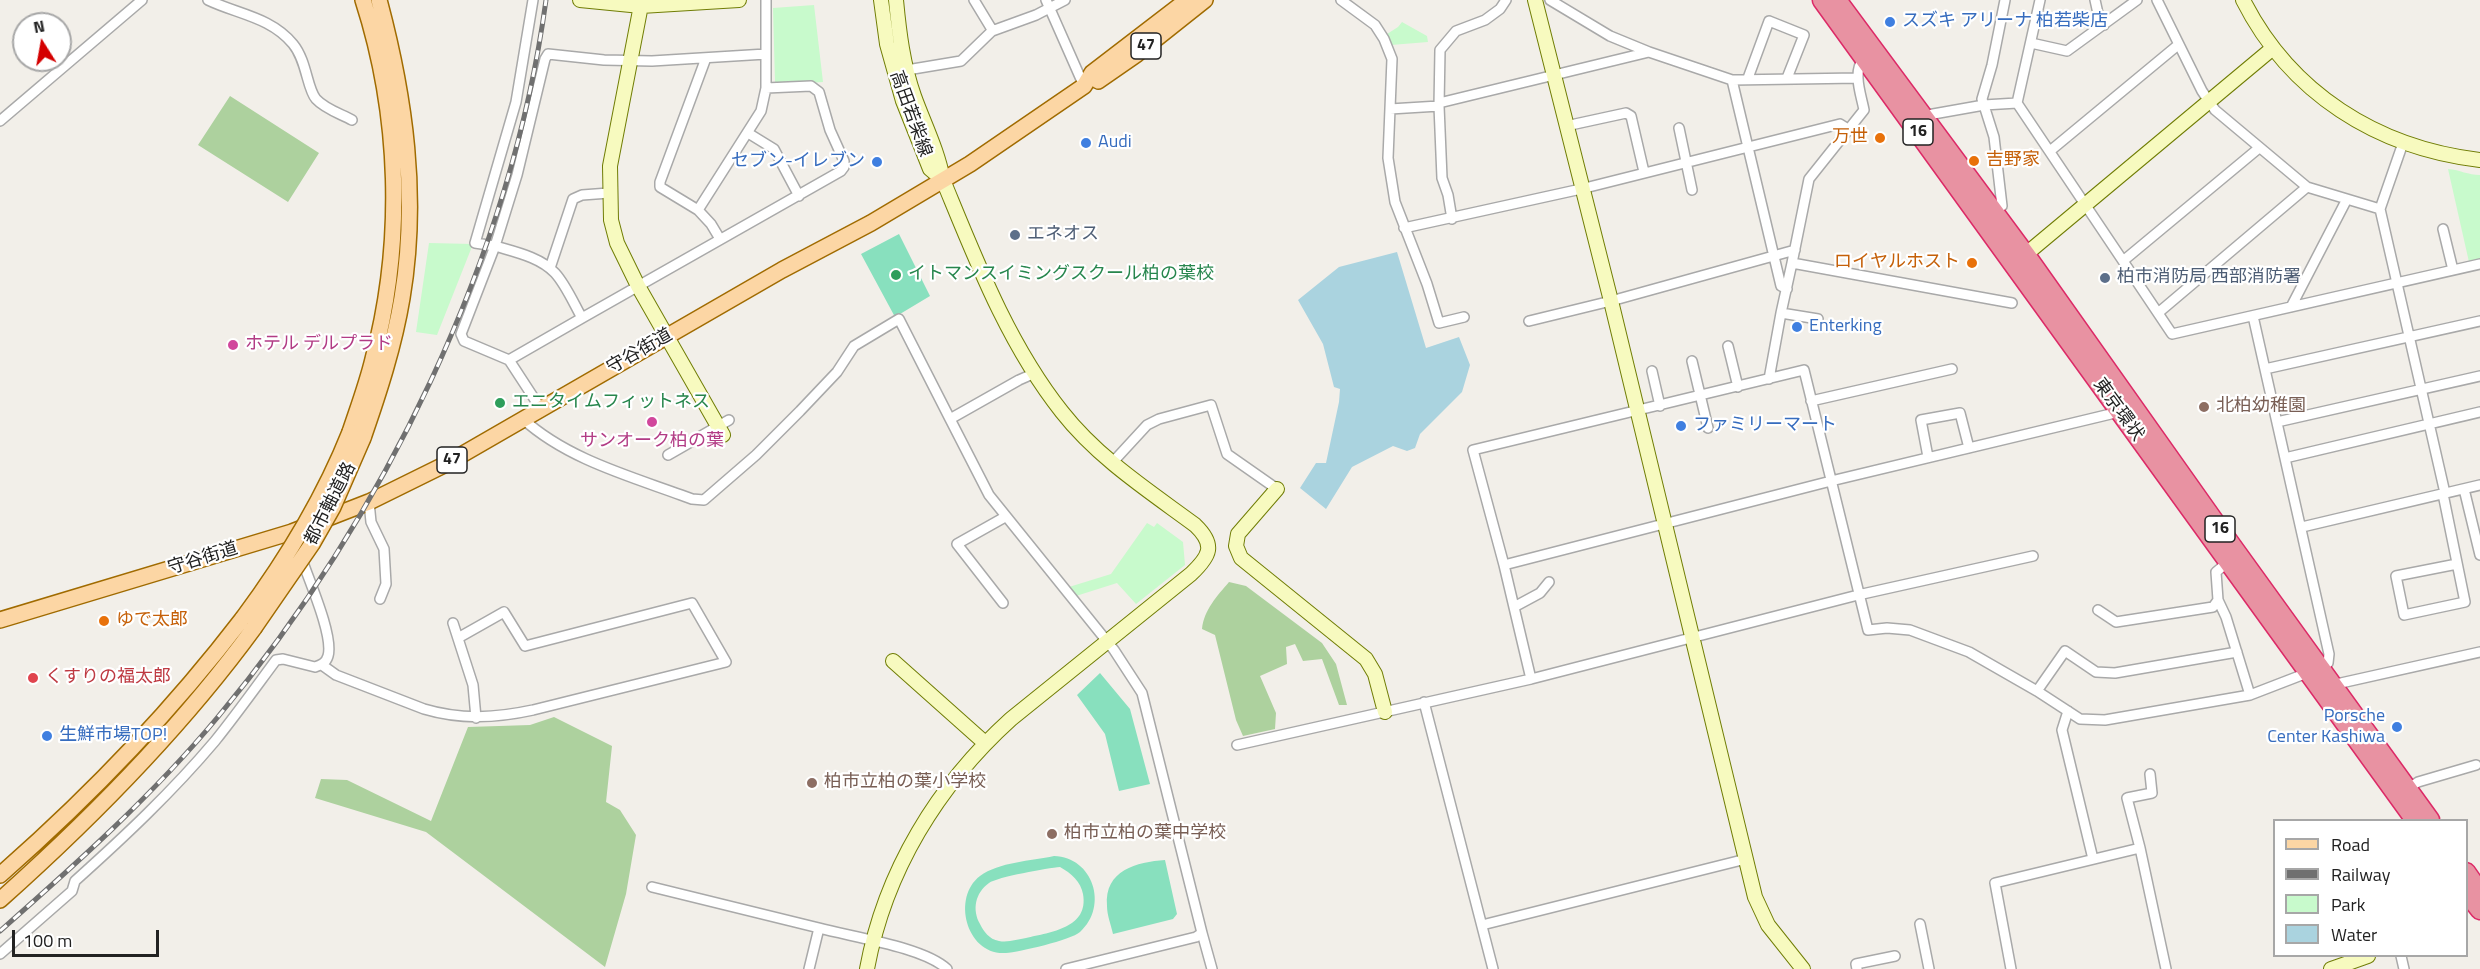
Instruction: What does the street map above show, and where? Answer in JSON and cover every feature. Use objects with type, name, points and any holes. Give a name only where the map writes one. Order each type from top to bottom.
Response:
[{"type":"highway","name":"東京環状","points":[[1835,0],[1864,58],[2020,260],[2402,792],[2429,819]]},
{"type":"highway","name":"東京環状","points":[[1835,0],[1994,212],[2020,260],[2119,412],[2228,562],[2314,670],[2332,685],[2402,792],[2415,819]]},
{"type":"highway","points":[[2468,878],[2475,900]]},
{"type":"main road","name":"都市軸道路","points":[[356,435],[386,295],[393,226],[394,188],[388,116],[377,50],[363,0]]},
{"type":"main road","name":"都市軸道路","points":[[0,900],[112,793],[160,743],[249,623],[380,391],[402,295],[409,228],[408,157],[404,112],[392,48],[379,0]]},
{"type":"main road","name":"守谷街道","points":[[1084,86],[1092,74],[1187,0]]},
{"type":"main road","name":"守谷街道","points":[[0,621],[292,532],[369,502],[444,465],[943,180],[1084,86],[1095,83],[1129,60],[1205,0]]},
{"type":"main road","name":"都市軸道路","points":[[0,875],[76,806],[249,623]]},
{"type":"street","points":[[0,121],[142,0]]},
{"type":"street","points":[[208,0],[257,18],[278,30],[304,60],[314,97],[321,104],[352,120]]},
{"type":"street","points":[[533,0],[516,102],[475,243],[495,246],[532,258],[550,268],[556,274],[582,318]]},
{"type":"street","points":[[580,0],[641,3],[739,0]]},
{"type":"street","points":[[698,210],[761,111],[766,88],[766,0]]},
{"type":"street","name":"高田若柴線","points":[[881,0],[887,44],[903,101],[930,169],[943,180]]},
{"type":"street","name":"高田若柴線","points":[[896,0],[913,94],[940,162],[943,180]]},
{"type":"street","points":[[974,0],[991,28]]},
{"type":"street","points":[[907,70],[961,61],[992,31],[1048,4],[1065,0]]},
{"type":"street","points":[[1341,0],[1375,25],[1392,59],[1388,158],[1395,202],[1427,284],[1438,323],[1464,316]]},
{"type":"street","points":[[1452,219],[1448,195],[1442,178],[1439,104],[1440,50],[1456,31],[1485,20],[1500,9],[1506,0]]},
{"type":"street","points":[[1535,0],[1611,301],[1636,412],[1746,859],[1761,912],[1780,942],[1803,969]]},
{"type":"street","points":[[1550,0],[1610,36],[1732,80],[1858,78]]},
{"type":"street","points":[[1994,212],[2002,206],[1994,137],[1982,99],[1992,65],[2005,0]]},
{"type":"street","points":[[2040,0],[2017,103],[2172,334],[2480,264]]},
{"type":"street","points":[[2095,0],[2099,18],[2104,25]]},
{"type":"street","points":[[2031,43],[2067,51],[2138,0]]},
{"type":"street","points":[[2157,0],[2178,45],[2215,110],[2307,188],[2380,209]]},
{"type":"street","points":[[2243,0],[2272,48],[2293,72],[2330,103],[2378,133],[2403,143],[2457,158],[2480,160]]},
{"type":"street","points":[[641,3],[610,166],[611,220],[617,243],[638,286],[723,427],[668,455]]},
{"type":"street","points":[[1048,4],[1084,86]]},
{"type":"street","points":[[1748,78],[1769,21],[1804,35],[1787,78]]},
{"type":"street","points":[[2050,151],[2178,45]]},
{"type":"street","points":[[2020,260],[2272,48]]},
{"type":"street","points":[[1390,109],[1439,104],[1648,51]]},
{"type":"street","points":[[541,409],[509,360],[464,340],[461,334],[495,246],[517,175],[548,54],[630,61],[675,61],[766,54]]},
{"type":"street","points":[[706,58],[660,182],[662,190],[698,210],[720,239]]},
{"type":"street","points":[[1769,379],[1809,179],[1864,110],[1858,78],[1860,63],[1864,58]]},
{"type":"street","points":[[1732,80],[1781,286],[1786,289]]},
{"type":"street","points":[[509,360],[799,196],[844,168],[844,161],[830,130],[819,92],[811,86],[766,88]]},
{"type":"street","points":[[1922,116],[1984,105],[2017,103]]},
{"type":"street","points":[[1566,126],[1626,112],[1632,116],[1644,172]]},
{"type":"street","points":[[1404,228],[1581,189],[1840,124],[1848,129]]},
{"type":"street","points":[[1679,128],[1692,190]]},
{"type":"street","points":[[748,133],[774,149],[799,196]]},
{"type":"street","points":[[2403,143],[2380,209],[2429,424],[2465,602],[2404,615],[2396,576],[2457,564]]},
{"type":"street","points":[[2122,261],[2259,148]]},
{"type":"street","points":[[867,969],[872,942],[890,890],[911,845],[941,795],[985,742],[1191,574],[1208,555],[1207,537],[1202,531],[1112,463],[1063,413],[1008,329],[943,180]]},
{"type":"street","points":[[2158,314],[2307,188]]},
{"type":"street","points":[[550,268],[573,199],[582,195],[609,193]]},
{"type":"street","points":[[2291,307],[2347,199]]},
{"type":"street","points":[[2443,229],[2453,270]]},
{"type":"street","points":[[1529,321],[1611,301],[1795,250]]},
{"type":"street","points":[[1792,263],[2012,303]]},
{"type":"street","points":[[1781,313],[1818,319]]},
{"type":"street","points":[[1531,679],[1504,565],[1473,450],[1804,370],[1868,630],[1887,628],[1910,630],[1969,652],[2080,719],[2105,720],[2250,695],[2328,663],[2330,654],[2253,316]]},
{"type":"street","points":[[523,418],[545,438],[573,453],[681,495],[704,500],[756,455],[800,411],[837,372],[854,346],[899,319],[989,495],[1106,642],[1142,693],[1212,969]]},
{"type":"street","points":[[2265,369],[2480,321]]},
{"type":"street","points":[[1728,346],[1738,387]]},
{"type":"street","points":[[1692,361],[1708,428]]},
{"type":"street","points":[[1811,401],[1952,369]]},
{"type":"street","points":[[1652,371],[1660,406]]},
{"type":"street","points":[[950,419],[1035,373]]},
{"type":"street","points":[[2277,422],[2480,376]]},
{"type":"street","points":[[1112,463],[1147,425],[1159,419],[1211,405],[1227,454],[1277,489],[1239,534],[1236,546],[1241,558],[1366,659],[1375,674],[1385,712]]},
{"type":"street","points":[[1504,565],[1831,481],[2119,412]]},
{"type":"street","points":[[2285,458],[2480,412]]},
{"type":"street","points":[[1929,457],[1921,420],[1960,413],[1970,448]]},
{"type":"street","points":[[2302,527],[2480,485]]},
{"type":"street","points":[[2464,489],[2480,555]]},
{"type":"street","points":[[369,502],[371,522],[384,549],[386,584],[380,599]]},
{"type":"street","points":[[1003,603],[957,544],[1005,517]]},
{"type":"street","points":[[0,954],[72,891],[75,881],[136,825],[180,779],[215,740],[276,660],[283,659],[315,667],[322,665],[329,654],[329,638],[292,532]]},
{"type":"street","points":[[1237,745],[1531,679],[1858,595],[2033,556]]},
{"type":"street","points":[[2228,562],[2216,572],[2218,600],[2226,617],[2250,695]]},
{"type":"street","points":[[1514,607],[1540,593],[1549,582]]},
{"type":"street","points":[[2098,610],[2116,622],[2213,607],[2218,600]]},
{"type":"street","points":[[322,665],[336,675],[424,709],[476,718],[516,714],[726,662],[692,603],[525,646],[504,612],[458,638]]},
{"type":"street","points":[[453,623],[473,685],[476,718]]},
{"type":"street","points":[[2037,691],[2065,651],[2096,672],[2115,673],[2237,652]]},
{"type":"street","points":[[2332,685],[2480,652]]},
{"type":"street","points":[[894,661],[985,742]]},
{"type":"street","points":[[1424,702],[1492,969]]},
{"type":"street","points":[[2068,711],[2062,730],[2093,859]]},
{"type":"street","points":[[2402,792],[2418,782],[2476,765]]},
{"type":"street","points":[[2150,774],[2151,793],[2127,798],[2166,969]]},
{"type":"street","points":[[2011,969],[1995,883],[2140,848]]},
{"type":"street","points":[[1482,925],[1746,859]]},
{"type":"street","points":[[652,887],[922,954],[939,962],[947,969]]},
{"type":"street","points":[[1920,924],[1929,969]]},
{"type":"street","points":[[809,969],[819,928]]},
{"type":"street","points":[[1066,969],[1196,937],[1202,933]]},
{"type":"street","points":[[1857,969],[1856,964],[1895,956]]},
{"type":"street","points":[[2331,969],[2348,967],[2366,957]]},
{"type":"green space","points":[[814,5],[823,82],[779,85],[775,82],[773,8]]},
{"type":"green space","points":[[1402,22],[1427,36],[1428,42],[1391,45],[1387,34]]},
{"type":"green space","points":[[230,96],[319,153],[288,202],[198,145]]},
{"type":"green space","points":[[2448,169],[2480,175],[2480,260],[2469,262]]},
{"type":"green space","name":"イトマンスイミングスクール柏の葉校","points":[[899,234],[930,296],[895,317],[861,254]]},
{"type":"green space","points":[[429,243],[473,244],[437,335],[416,332]]},
{"type":"green space","points":[[1147,523],[1154,527],[1157,523],[1183,542],[1185,565],[1136,604],[1117,583],[1076,596],[1069,587],[1111,574]]},
{"type":"green space","points":[[1229,582],[1246,586],[1322,643],[1336,664],[1347,705],[1339,705],[1322,659],[1303,661],[1295,644],[1286,647],[1287,664],[1260,676],[1276,713],[1275,729],[1243,736],[1236,720],[1215,635],[1202,629],[1208,609]]},
{"type":"green space","points":[[1100,673],[1130,709],[1150,784],[1119,791],[1105,734],[1077,695]]},
{"type":"green space","points":[[554,717],[612,746],[606,802],[620,810],[636,835],[626,894],[605,967],[426,832],[315,798],[321,779],[347,780],[431,821],[468,727],[530,725]]},
{"type":"green space","points":[[1054,856],[1068,858],[1079,865],[1087,874],[1092,885],[1095,897],[1094,909],[1089,921],[1080,932],[1056,942],[1006,953],[992,951],[981,945],[967,924],[966,898],[971,886],[980,876],[996,868]],"holes":[[[1060,867],[1072,875],[1082,890],[1083,905],[1074,921],[1057,930],[1009,941],[995,940],[985,932],[976,913],[976,902],[984,887],[1002,878]]]},
{"type":"green space","points":[[1165,860],[1177,914],[1173,919],[1113,934],[1107,906],[1107,894],[1111,884],[1124,870],[1144,863]]},
{"type":"water","points":[[1397,252],[1426,348],[1459,337],[1470,365],[1462,392],[1420,434],[1415,448],[1407,451],[1393,446],[1352,467],[1326,509],[1300,488],[1316,463],[1326,463],[1340,389],[1334,387],[1323,344],[1298,300],[1339,267]]},
{"type":"railway","points":[[0,931],[85,855],[192,747],[277,641],[334,558],[385,471],[431,381],[470,288],[503,193],[529,97],[546,0]]},
{"type":"place","name":"スズキ アリーナ 柏若柴店","points":[[1890,22]]},
{"type":"place","name":"万世","points":[[1880,138]]},
{"type":"place","name":"Audi","points":[[1086,143]]},
{"type":"place","name":"吉野家","points":[[1974,161]]},
{"type":"place","name":"セブン-イレブン","points":[[877,162]]},
{"type":"place","name":"エネオス","points":[[1015,235]]},
{"type":"place","name":"ロイヤルホスト","points":[[1972,263]]},
{"type":"place","name":"イトマンスイミングスクール柏の葉校","points":[[896,275]]},
{"type":"place","name":"柏市消防局 西部消防署","points":[[2105,278]]},
{"type":"place","name":"Enterking","points":[[1797,327]]},
{"type":"place","name":"ホテル デルプラド","points":[[233,345]]},
{"type":"place","name":"エニタイムフィットネス","points":[[500,403]]},
{"type":"place","name":"北柏幼稚園","points":[[2204,407]]},
{"type":"place","name":"サンオーク柏の葉","points":[[652,422]]},
{"type":"place","name":"ファミリーマート","points":[[1681,426]]},
{"type":"place","name":"ゆで太郎","points":[[104,621]]},
{"type":"place","name":"くすりの福太郎","points":[[33,678]]},
{"type":"place","name":"Porsche Center Kashiwa","points":[[2397,727]]},
{"type":"place","name":"生鮮市場TOP!","points":[[47,736]]},
{"type":"place","name":"柏市立柏の葉小学校","points":[[812,783]]},
{"type":"place","name":"柏市立柏の葉中学校","points":[[1052,834]]}]
